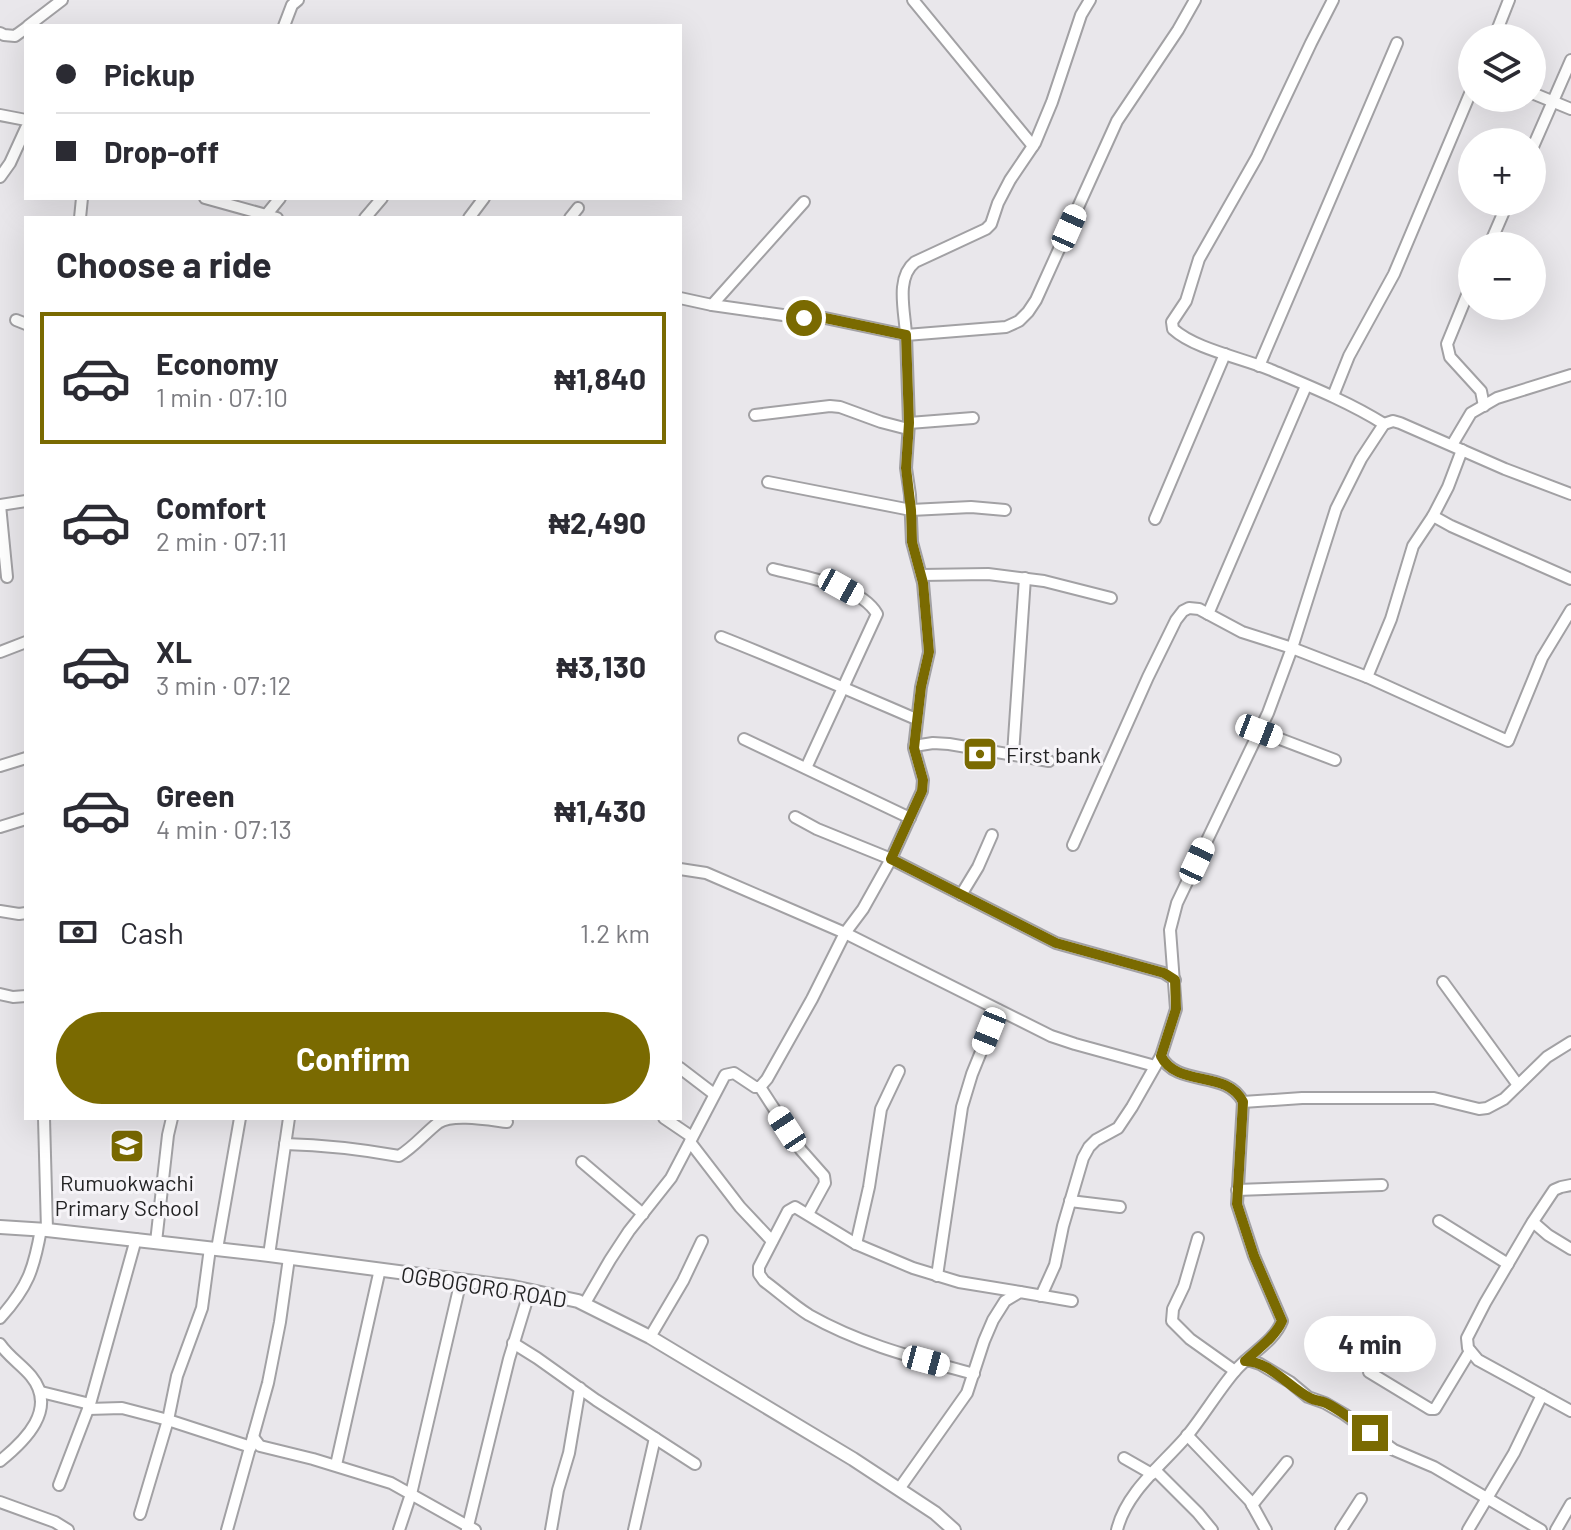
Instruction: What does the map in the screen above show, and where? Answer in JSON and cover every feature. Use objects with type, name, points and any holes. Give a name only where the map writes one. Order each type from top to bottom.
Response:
[{"type":"street","points":[[31,24],[62,0]]},
{"type":"street","points":[[285,24],[292,5],[298,0]]},
{"type":"street","points":[[913,0],[1033,146]]},
{"type":"street","points":[[760,1087],[799,1023],[845,933],[863,909],[891,859],[922,791],[923,780],[914,746],[929,652],[921,575],[912,542],[906,468],[908,426],[903,285],[907,269],[991,224],[1010,180],[1033,146],[1052,102],[1081,15],[1090,0]]},
{"type":"street","points":[[682,298],[804,318],[825,318],[906,335],[1006,327],[1019,321],[1028,312],[1060,251],[1117,121],[1195,0]]},
{"type":"street","points":[[1333,0],[1257,157],[1199,259],[1186,301],[1172,322],[1173,329],[1181,335],[1333,396],[1384,424]]},
{"type":"street","points":[[1500,24],[1509,0]]},
{"type":"street","points":[[0,33],[15,36],[24,29]]},
{"type":"street","points":[[1259,366],[1397,43]]},
{"type":"street","points":[[1541,128],[1571,60]]},
{"type":"street","points":[[1546,99],[1571,109]]},
{"type":"street","points":[[1333,396],[1349,356],[1394,274],[1462,112]]},
{"type":"street","points":[[0,115],[24,120]]},
{"type":"street","points":[[0,177],[24,132]]},
{"type":"street","points":[[210,200],[244,214],[272,216]]},
{"type":"street","points":[[367,216],[380,200]]},
{"type":"street","points":[[712,305],[804,202]]},
{"type":"street","points":[[572,216],[578,208]]},
{"type":"street","points":[[1458,317],[1447,344],[1450,357],[1481,391],[1484,406]]},
{"type":"street","points":[[1155,519],[1225,354]]},
{"type":"street","points":[[1367,677],[1391,619],[1413,546],[1448,487],[1457,448],[1471,413],[1497,398],[1571,375]]},
{"type":"street","points":[[1208,614],[1306,386]]},
{"type":"street","points":[[755,415],[830,406],[881,422],[908,426],[973,418]]},
{"type":"street","points":[[1041,1296],[1055,1265],[1083,1158],[1096,1140],[1118,1128],[1161,1056],[1176,1009],[1170,930],[1177,903],[1268,713],[1336,509],[1361,459],[1384,424],[1393,421],[1400,423],[1571,494]]},
{"type":"street","points":[[768,482],[911,510],[971,507],[1005,510]]},
{"type":"street","points":[[7,577],[0,505],[24,501]]},
{"type":"street","points":[[1433,516],[1571,579]]},
{"type":"street","points":[[773,569],[841,587],[863,599],[877,614],[806,768]]},
{"type":"street","points":[[921,575],[968,573],[1025,578],[1111,598]]},
{"type":"street","points":[[1013,754],[1025,578]]},
{"type":"street","points":[[1073,845],[1148,677],[1176,620],[1189,608],[1199,609],[1242,632],[1367,677],[1508,741],[1542,658],[1571,610]]},
{"type":"street","points":[[721,637],[820,676],[916,719]]},
{"type":"street","points":[[0,652],[24,643]]},
{"type":"street","points":[[1259,731],[1335,760]]},
{"type":"street","points":[[744,739],[910,818]]},
{"type":"street","points":[[914,746],[949,744],[1049,761]]},
{"type":"street","points":[[0,766],[24,759]]},
{"type":"street","points":[[795,817],[891,859],[1056,943],[1164,973],[1175,980]]},
{"type":"street","points":[[0,827],[24,820]]},
{"type":"street","points":[[961,895],[992,835]]},
{"type":"street","points":[[682,869],[706,873],[845,933],[1063,1040],[1155,1066]]},
{"type":"street","points":[[0,911],[24,913]]},
{"type":"street","points":[[1443,982],[1518,1085]]},
{"type":"street","points":[[0,994],[24,996]]},
{"type":"street","points":[[937,1276],[962,1107],[998,1010]]},
{"type":"street","points":[[1243,1102],[1302,1098],[1434,1098],[1479,1109],[1487,1108],[1496,1104],[1547,1057],[1571,1042]]},
{"type":"street","points":[[1117,1530],[1127,1506],[1187,1435],[1235,1371],[1268,1340],[1282,1321],[1254,1256],[1237,1204],[1243,1102],[1232,1088],[1173,1069],[1164,1063],[1161,1056]]},
{"type":"street","points":[[682,1070],[714,1094]]},
{"type":"street","points":[[856,1244],[869,1187],[881,1109],[899,1071]]},
{"type":"street","points":[[585,1303],[610,1260],[671,1178],[725,1075],[734,1073],[760,1087]]},
{"type":"street","points":[[760,1087],[801,1150],[824,1176],[825,1183],[808,1214]]},
{"type":"street","points":[[0,1318],[28,1281],[44,1229],[44,1120]]},
{"type":"street","points":[[156,1242],[172,1120]]},
{"type":"street","points":[[140,1514],[168,1420],[177,1376],[202,1308],[240,1120]]},
{"type":"street","points":[[269,1255],[289,1120]]},
{"type":"street","points":[[285,1144],[359,1148],[399,1156],[444,1120]]},
{"type":"street","points":[[666,1120],[691,1140],[740,1207],[772,1241]]},
{"type":"street","points":[[582,1162],[643,1214]]},
{"type":"street","points":[[1237,1190],[1382,1185]]},
{"type":"street","points":[[1571,1185],[1554,1190],[1467,1338],[1470,1351],[1478,1360],[1571,1411]]},
{"type":"street","points":[[1070,1201],[1120,1207]]},
{"type":"street","points":[[974,1374],[894,1353],[831,1327],[805,1313],[764,1281],[759,1267],[791,1208],[808,1214],[856,1244],[937,1276],[1072,1301]]},
{"type":"street","points":[[1439,1221],[1508,1264]]},
{"type":"street","points":[[1533,1222],[1571,1249]]},
{"type":"street","name":"OGBOGORO ROAD","points":[[0,1227],[136,1239],[380,1269],[530,1290],[585,1303],[650,1337],[899,1489],[954,1530]]},
{"type":"street","points":[[1198,1238],[1184,1286],[1173,1309],[1172,1321],[1190,1339],[1235,1371]]},
{"type":"street","points":[[59,1485],[89,1406],[136,1239]]},
{"type":"street","points":[[650,1337],[702,1241]]},
{"type":"street","points":[[227,1530],[253,1446],[268,1383],[289,1258]]},
{"type":"street","points":[[336,1465],[380,1269]]},
{"type":"street","points":[[399,1530],[411,1494],[461,1280]]},
{"type":"street","points":[[41,1392],[89,1406],[122,1408],[253,1446],[336,1465],[391,1483],[470,1529],[513,1343],[530,1290]]},
{"type":"street","points":[[899,1489],[967,1393],[993,1320],[1005,1301],[1020,1292]]},
{"type":"street","points":[[513,1343],[695,1464]]},
{"type":"street","points":[[0,1461],[31,1432],[42,1403],[41,1392],[32,1378],[1,1350]]},
{"type":"street","points":[[1369,1372],[1430,1409],[1435,1409],[1470,1351]]},
{"type":"street","points":[[1245,1361],[1260,1364],[1308,1397],[1344,1414],[1394,1450],[1434,1467],[1541,1530]]},
{"type":"street","points":[[551,1530],[580,1388]]},
{"type":"street","points":[[1468,1530],[1514,1453],[1542,1395]]},
{"type":"street","points":[[1187,1435],[1241,1491],[1266,1530]]},
{"type":"street","points":[[634,1530],[655,1438]]},
{"type":"street","points":[[1124,1458],[1154,1472],[1212,1530]]},
{"type":"street","points":[[1252,1505],[1287,1462]]},
{"type":"street","points":[[1341,1530],[1361,1499]]},
{"type":"street","points":[[0,1502],[55,1522],[68,1530]]},
{"type":"street","points":[[1556,1530],[1571,1504]]},
{"type":"place","name":"First bank","points":[[980,754]]},
{"type":"place","name":"Rumuokwachi Primary School","points":[[127,1146]]},
{"type":"route","points":[[804,318],[825,318],[906,335],[909,370],[906,468],[912,542],[923,583],[929,652],[921,687],[914,748],[923,780],[922,791],[891,859],[1056,943],[1164,973],[1175,980],[1176,1009],[1161,1056],[1164,1063],[1196,1078],[1217,1081],[1232,1088],[1243,1102],[1237,1204],[1254,1256],[1282,1321],[1268,1340],[1245,1361],[1260,1364],[1308,1397],[1344,1414],[1370,1433]]}]
